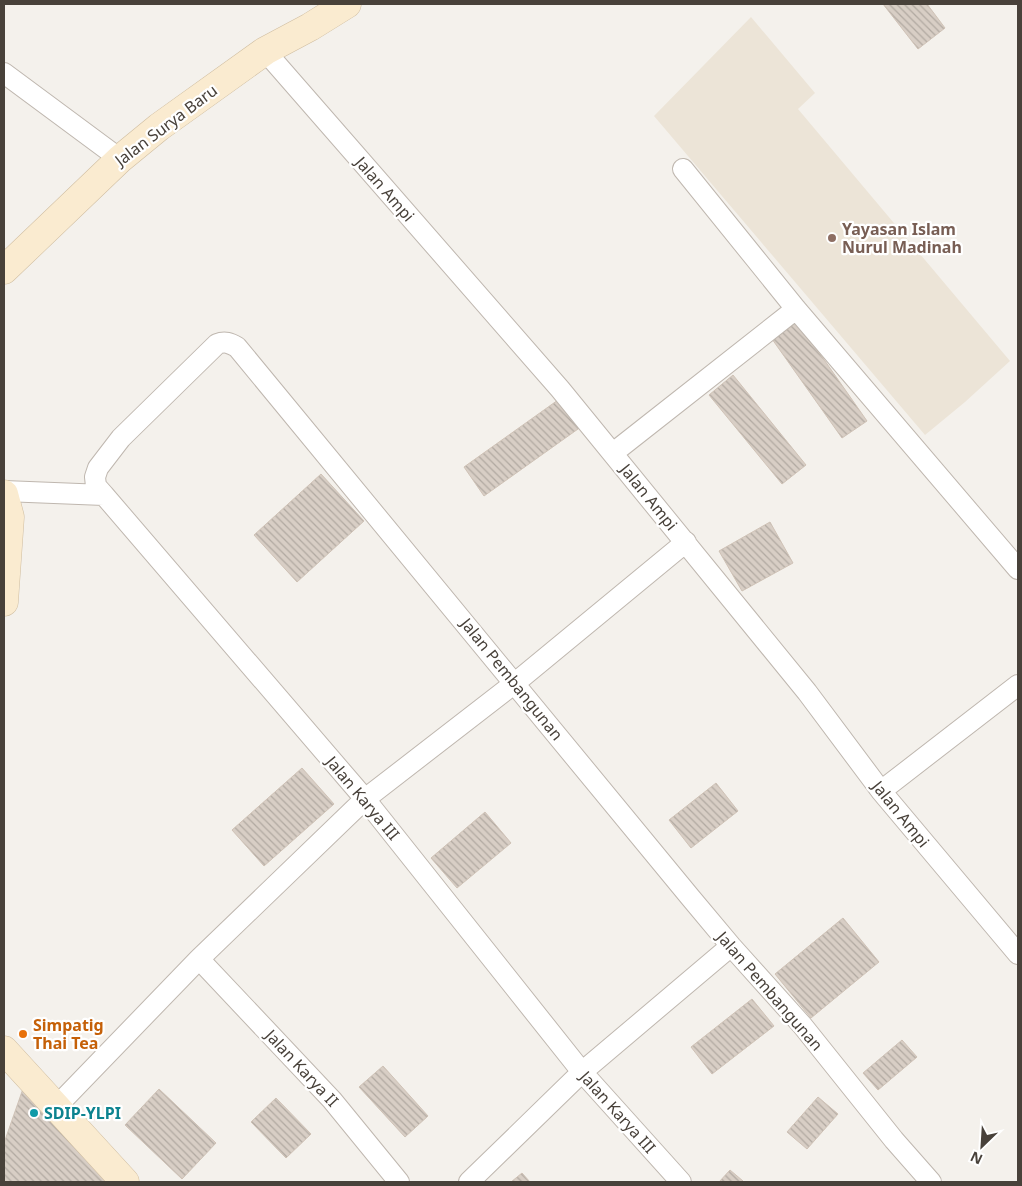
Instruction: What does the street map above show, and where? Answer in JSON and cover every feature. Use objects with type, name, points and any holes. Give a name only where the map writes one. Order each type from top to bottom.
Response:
[{"type":"street","name":"Jalan Surya Baru","points":[[8,259],[120,159],[160,127],[265,51],[310,27],[347,4]]},
{"type":"street","name":"Jalan Ampi","points":[[265,51],[560,389],[807,692],[881,791],[1018,954]]},
{"type":"street","points":[[4,73],[120,159]]},
{"type":"street","points":[[683,169],[796,309],[1018,569]]},
{"type":"street","points":[[613,453],[796,309]]},
{"type":"street","name":"Jalan Pembangunan","points":[[104,495],[96,486],[98,468],[122,438],[217,344],[222,342],[230,343],[238,347],[731,946],[802,1025],[930,1182]]},
{"type":"street","points":[[4,602],[10,517],[4,493],[104,495]]},
{"type":"street","name":"Jalan Karya III","points":[[104,495],[365,798],[582,1072],[681,1182]]},
{"type":"street","points":[[56,1106],[199,959],[365,798],[515,683],[686,542]]},
{"type":"street","points":[[881,791],[1018,685]]},
{"type":"street","points":[[469,1182],[582,1072],[731,946]]},
{"type":"street","name":"Jalan Karya II","points":[[199,959],[332,1100],[399,1182]]},
{"type":"street","points":[[4,1050],[125,1182]]},
{"type":"shaded area","name":"Yayasan Islam Nurul Madinah","points":[[751,17],[815,93],[798,109],[1010,361],[925,435],[654,116]]},
{"type":"building","points":[[883,4],[927,4],[945,28],[918,49]]},
{"type":"building","points":[[797,321],[867,421],[842,438],[772,339]]},
{"type":"building","points":[[733,375],[806,465],[782,484],[709,395]]},
{"type":"building","points":[[565,395],[585,424],[484,496],[464,467]]},
{"type":"building","points":[[321,474],[364,521],[297,582],[254,535]]},
{"type":"building","points":[[770,522],[793,563],[742,591],[719,551]]},
{"type":"building","points":[[302,768],[334,804],[264,866],[232,830]]},
{"type":"building","points":[[716,783],[738,811],[691,848],[669,820]]},
{"type":"building","points":[[485,812],[511,843],[457,888],[431,858]]},
{"type":"building","points":[[843,918],[879,962],[811,1018],[775,974]]},
{"type":"building","points":[[752,999],[774,1026],[712,1074],[691,1047]]},
{"type":"building","points":[[902,1040],[917,1057],[878,1090],[863,1073]]},
{"type":"building","points":[[383,1066],[428,1116],[405,1137],[359,1087]]},
{"type":"building","name":"SDIP-YLPI","points":[[25,1083],[116,1182],[4,1182],[4,1143]]},
{"type":"building","points":[[159,1089],[216,1143],[182,1179],[125,1125]]},
{"type":"building","points":[[818,1097],[838,1114],[807,1149],[787,1132]]},
{"type":"building","points":[[276,1098],[311,1134],[286,1158],[251,1122]]},
{"type":"building","points":[[730,1170],[743,1181],[719,1182]]},
{"type":"building","points":[[522,1173],[530,1182],[511,1182]]},
{"type":"place","name":"Yayasan Islam Nurul Madinah","points":[[832,238]]},
{"type":"place","name":"Simpatig Thai Tea","points":[[23,1034]]},
{"type":"place","name":"SDIP-YLPI","points":[[34,1113]]}]
